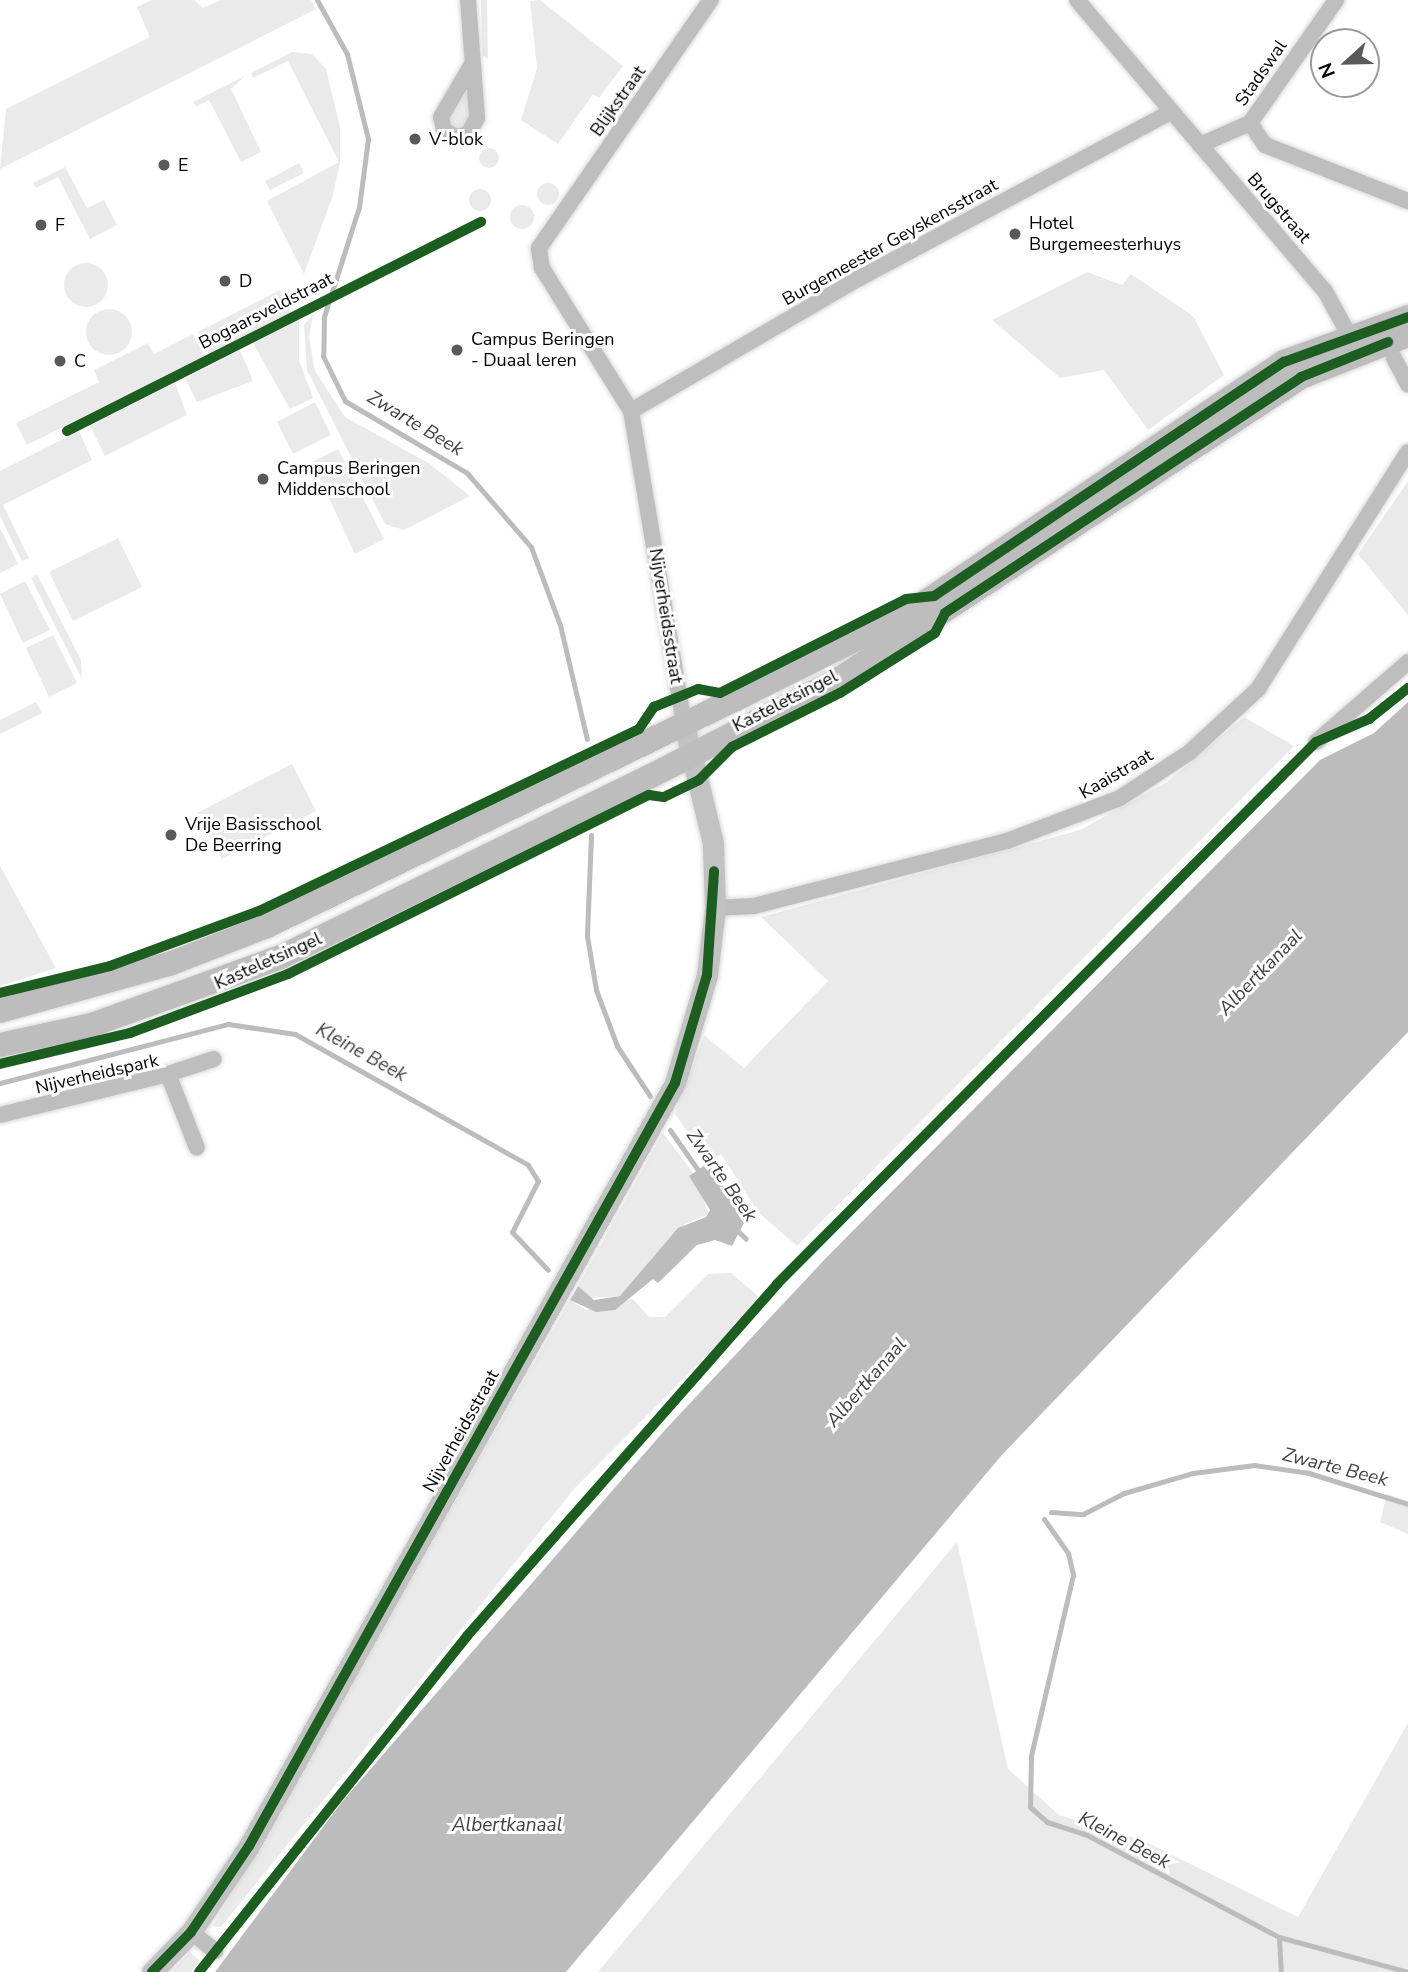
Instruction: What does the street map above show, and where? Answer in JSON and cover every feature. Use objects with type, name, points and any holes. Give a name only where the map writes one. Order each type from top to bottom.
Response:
[{"type":"main road","name":"Kasteletsingel","points":[[0,1011],[172,963],[267,926],[684,724],[909,613],[1284,362],[1349,335],[1408,317]]},
{"type":"main road","name":"Kasteletsingel","points":[[0,1045],[132,1013],[281,957],[693,754],[862,665],[1301,377],[1408,335]]},
{"type":"street","points":[[468,0],[471,66]]},
{"type":"street","name":"Blijkstraat","points":[[631,411],[542,268],[540,241],[711,0]]},
{"type":"street","name":"Brugstraat","points":[[1077,0],[1325,291],[1349,335]]},
{"type":"street","name":"Stadswal","points":[[1200,145],[1250,124],[1336,0]]},
{"type":"street","name":"Burgemeester Geyskensstraat","points":[[631,411],[858,279],[1171,112]]},
{"type":"street","points":[[1250,124],[1265,145],[1408,201]]},
{"type":"street","points":[[1394,358],[1408,384]]},
{"type":"street","name":"Nijverheidsstraat","points":[[152,1972],[191,1932],[249,1846],[676,1083],[707,975],[715,908],[712,843],[684,724],[631,411]]},
{"type":"street","name":"Kaaistraat","points":[[715,908],[754,906],[1007,841],[1120,798],[1190,752],[1258,689],[1403,467],[1408,452]]},
{"type":"street","points":[[1316,742],[1408,662]]},
{"type":"street","points":[[168,1074],[214,1059]]},
{"type":"street","name":"Nijverheidspark","points":[[0,1115],[168,1074],[197,1148]]},
{"type":"street","points":[[191,1932],[215,1951]]},
{"type":"shaded area","points":[[151,0],[194,0],[203,8],[221,0],[311,0],[316,9],[0,169],[6,109],[150,37],[137,7]]},
{"type":"shaded area","points":[[481,0],[487,0],[488,59],[482,55]]},
{"type":"shaded area","points":[[540,0],[623,66],[599,98],[593,94],[558,144],[521,120],[537,68],[530,1]]},
{"type":"shaded area","points":[[292,52],[312,54],[326,69],[340,127],[340,162],[333,195],[304,274],[267,201],[339,162],[288,61],[253,78],[251,73]]},
{"type":"shaded area","points":[[245,76],[231,89],[261,152],[241,162],[209,100],[196,107],[193,102]]},
{"type":"shaded area","points":[[467,84],[470,124],[456,132],[445,119]]},
{"type":"shaded area","points":[[485,148],[493,148],[499,158],[493,168],[485,168],[479,162],[479,154]]},
{"type":"shaded area","points":[[299,163],[304,173],[270,190],[265,181]]},
{"type":"shaded area","points":[[65,167],[87,208],[104,200],[117,225],[90,239],[58,177],[36,188],[33,183]]},
{"type":"shaded area","points":[[548,183],[558,190],[559,194],[552,204],[548,205],[538,198],[537,194],[544,184]]},
{"type":"shaded area","points":[[476,189],[484,189],[491,196],[491,204],[484,211],[476,211],[469,204],[469,196]]},
{"type":"shaded area","points":[[517,205],[527,205],[534,212],[534,222],[527,229],[517,229],[510,222],[510,212]]},
{"type":"shaded area","points":[[86,263],[95,264],[102,269],[107,276],[107,294],[102,301],[95,306],[86,307],[77,306],[70,301],[65,294],[64,285],[65,276],[70,269],[77,264]]},
{"type":"shaded area","points":[[1087,272],[1122,285],[1131,274],[1193,316],[1224,375],[1148,430],[1104,370],[1060,378],[992,320]]},
{"type":"shaded area","points":[[280,290],[291,312],[209,354],[198,332]]},
{"type":"shaded area","points":[[109,309],[125,316],[132,332],[125,348],[109,355],[93,348],[86,332],[93,316]]},
{"type":"shaded area","points":[[313,314],[309,338],[315,371],[345,417],[430,464],[470,496],[404,530],[385,524],[307,370],[304,325]]},
{"type":"shaded area","points":[[299,320],[299,360],[313,398],[290,409],[253,343]]},
{"type":"shaded area","points":[[193,334],[205,356],[27,445],[16,423],[99,382],[94,370],[148,343],[154,354]]},
{"type":"shaded area","points":[[240,350],[253,381],[197,402],[185,378]]},
{"type":"shaded area","points":[[175,383],[187,415],[105,456],[90,426]]},
{"type":"shaded area","points":[[315,402],[331,435],[293,454],[277,422]]},
{"type":"shaded area","points":[[79,431],[92,460],[3,505],[29,558],[22,561],[0,516],[0,471]]},
{"type":"shaded area","points":[[338,449],[384,539],[355,554],[312,462]]},
{"type":"shaded area","points":[[1408,481],[1408,615],[1358,554]]},
{"type":"shaded area","points":[[0,528],[18,564],[0,573]]},
{"type":"shaded area","points":[[118,538],[142,587],[73,621],[49,572]]},
{"type":"shaded area","points":[[37,574],[81,660],[82,679],[31,578]]},
{"type":"shaded area","points":[[25,581],[50,630],[23,643],[0,594]]},
{"type":"shaded area","points":[[53,635],[77,683],[49,697],[26,648]]},
{"type":"shaded area","points":[[36,702],[42,713],[0,734],[0,720]]},
{"type":"shaded area","points":[[1244,717],[1294,746],[797,1246],[759,1213],[721,1154],[708,1163],[675,1114],[704,1035],[744,1068],[828,981],[761,917],[1080,830],[1167,782]]},
{"type":"shaded area","points":[[292,764],[316,811],[222,859],[197,813]]},
{"type":"shaded area","points":[[0,866],[56,968],[0,986]]},
{"type":"shaded area","points":[[663,1133],[693,1173],[709,1214],[685,1224],[620,1296],[589,1298],[578,1286]]},
{"type":"shaded area","points":[[731,1273],[758,1296],[743,1319],[574,1489],[221,1927],[213,1926],[570,1300],[586,1310],[633,1299],[649,1317],[665,1317],[708,1274]]},
{"type":"shaded area","points":[[1387,1494],[1408,1501],[1408,1534],[1380,1522]]},
{"type":"shaded area","points":[[957,1542],[1008,1769],[1059,1815],[1144,1841],[1298,1917],[1408,1723],[1408,1972],[598,1972]]},
{"type":"shaded area","points":[[190,1952],[199,1960],[192,1972],[171,1972]]},
{"type":"water","name":"Albertkanaal","points":[[1408,702],[1408,1032],[1001,1456],[566,1972],[215,1972],[341,1803],[664,1431],[826,1258],[1320,760],[1374,733]]},
{"type":"water","points":[[708,1163],[746,1219],[732,1246],[715,1240],[697,1245],[658,1283],[653,1279],[615,1310],[596,1312],[570,1300],[578,1286],[594,1300],[620,1296],[678,1228],[706,1217],[710,1210],[689,1176]]},
{"type":"waterway","name":"Zwarte Beek","points":[[317,0],[347,54],[368,139],[359,207],[324,317],[323,356],[345,401],[467,473],[531,547],[560,625],[587,739]]},
{"type":"waterway","name":"Zwarte Beek","points":[[591,835],[587,936],[596,990],[617,1046],[650,1096]]},
{"type":"waterway","name":"Kleine Beek","points":[[0,1083],[228,1024],[295,1034],[528,1165],[538,1181],[512,1232],[548,1270]]},
{"type":"waterway","name":"Zwarte Beek","points":[[670,1130],[700,1173]]},
{"type":"waterway","name":"Zwarte Beek","points":[[738,1231],[746,1239]]},
{"type":"waterway","name":"Zwarte Beek","points":[[1051,1512],[1083,1514],[1124,1493],[1193,1473],[1254,1465],[1309,1473],[1408,1504]]},
{"type":"waterway","name":"Kleine Beek","points":[[1044,1519],[1068,1553],[1073,1575],[1031,1756],[1030,1807],[1047,1822],[1087,1835],[1279,1937],[1408,1972]]},
{"type":"waterway","points":[[1279,1937],[1281,1972]]},
{"type":"cycle path","name":"Bogaarsveldstraat","points":[[67,431],[481,222]]},
{"type":"cycle path","points":[[0,993],[110,966],[259,911],[639,729],[654,707],[698,689],[720,693],[906,599],[934,596],[1284,362],[1408,317]]},
{"type":"cycle path","points":[[0,1064],[130,1033],[288,974],[649,795],[664,797],[699,780],[732,747],[840,693],[935,633],[945,613],[1301,377],[1388,342]]},
{"type":"cycle path","points":[[199,1972],[467,1636],[777,1284],[1316,742],[1369,719],[1408,688]]},
{"type":"cycle path","points":[[152,1972],[191,1932],[249,1846],[675,1083],[707,975],[714,871]]},
{"type":"place","name":"V-blok","points":[[415,139]]},
{"type":"place","name":"E","points":[[164,165]]},
{"type":"place","name":"F","points":[[41,225]]},
{"type":"place","name":"Hotel Burgemeesterhuys","points":[[1015,234]]},
{"type":"place","name":"D","points":[[225,281]]},
{"type":"place","name":"Campus Beringen - Duaal leren","points":[[457,350]]},
{"type":"place","name":"C","points":[[60,361]]},
{"type":"place","name":"Campus Beringen Middenschool","points":[[263,479]]},
{"type":"place","name":"Vrije Basisschool De Beerring","points":[[171,835]]}]
